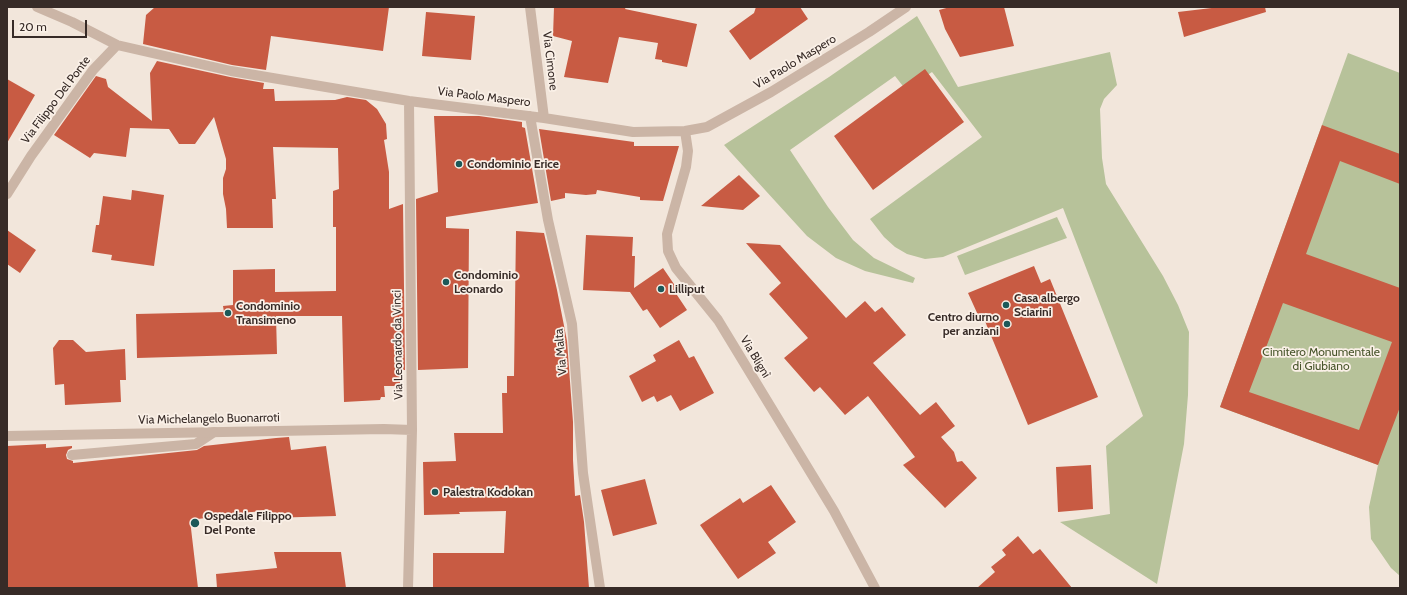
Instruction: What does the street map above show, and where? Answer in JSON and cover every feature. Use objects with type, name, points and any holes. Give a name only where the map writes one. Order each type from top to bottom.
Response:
[{"type":"street","name":"Via Paolo Maspero","points":[[37,7],[72,22],[117,45],[231,71],[409,101],[530,116],[633,132],[685,131],[707,127],[771,92],[869,32],[906,7]]},
{"type":"street","name":"Via Cimone","points":[[530,7],[544,118]]},
{"type":"street","name":"Via Filippo Del Ponte","points":[[7,194],[31,156],[93,70],[117,45]]},
{"type":"street","name":"Via Leonardo da Vinci","points":[[408,588],[412,430],[409,101]]},
{"type":"street","name":"Via Malta","points":[[530,116],[548,220],[572,324],[584,473],[600,588]]},
{"type":"street","name":"Via Blignì","points":[[685,131],[688,151],[686,167],[667,234],[668,252],[676,268],[722,327],[834,512],[875,588]]},
{"type":"street","name":"Via Michelangelo Buonarroti","points":[[7,436],[384,429],[412,430]]},
{"type":"street","points":[[72,455],[196,444],[214,432]]},
{"type":"green space","points":[[917,16],[958,87],[1110,52],[1117,85],[1104,99],[1100,109],[1102,158],[1106,184],[1163,276],[1178,305],[1189,332],[1188,395],[1184,444],[1157,584],[1060,522],[1110,514],[1106,446],[1143,416],[1063,208],[943,257],[925,259],[907,254],[895,247],[884,237],[870,219],[982,137],[932,72],[906,90],[895,76],[790,150],[828,207],[853,240],[874,258],[915,278],[913,283],[865,271],[836,258],[807,236],[724,145],[829,77]]},
{"type":"green space","name":"Cimitero Monumentale di Giubiano","points":[[1348,53],[1400,73],[1400,576],[1391,568],[1371,539],[1369,507],[1378,465],[1220,407]]},
{"type":"green space","points":[[1057,217],[1067,238],[965,275],[957,256]]},
{"type":"building","points":[[155,7],[389,7],[383,51],[271,36],[266,70],[232,65],[143,44],[146,15]]},
{"type":"building","points":[[554,7],[626,7],[625,9],[697,24],[687,67],[662,62],[662,60],[655,59],[658,43],[619,37],[608,83],[564,77],[572,41],[553,36]]},
{"type":"building","points":[[756,7],[800,7],[808,19],[750,60],[729,31],[754,13]]},
{"type":"building","points":[[950,7],[1004,7],[1014,46],[960,57],[945,29],[939,10]]},
{"type":"building","points":[[1220,7],[1265,7],[1266,12],[1184,37],[1178,12]]},
{"type":"building","points":[[426,12],[475,16],[471,60],[422,56]]},
{"type":"building","points":[[157,61],[264,83],[263,89],[274,89],[275,101],[335,100],[347,97],[366,100],[377,109],[386,124],[387,139],[384,140],[389,172],[389,209],[403,204],[405,370],[400,370],[400,386],[384,386],[385,397],[381,397],[380,400],[344,402],[342,316],[276,316],[277,354],[137,358],[136,314],[224,312],[223,306],[233,305],[233,270],[275,269],[275,292],[336,291],[336,227],[333,227],[333,191],[339,189],[338,148],[273,147],[276,199],[272,199],[273,228],[227,228],[226,209],[223,194],[223,178],[226,169],[226,159],[214,117],[195,144],[179,144],[169,129],[130,128],[126,157],[94,153],[90,158],[54,135],[96,76],[106,79],[108,87],[152,121],[150,73]]},
{"type":"building","points":[[925,69],[964,122],[873,190],[834,136]]},
{"type":"building","points":[[7,79],[35,95],[7,143]]},
{"type":"building","points":[[434,116],[479,116],[522,122],[522,127],[525,128],[538,203],[446,217],[446,228],[469,229],[468,368],[418,370],[416,199],[438,192]]},
{"type":"building","points":[[1322,125],[1400,154],[1400,184],[1340,161],[1306,254],[1400,288],[1400,407],[1378,465],[1220,407]],"holes":[[[1283,303],[1392,342],[1359,430],[1249,392]]]},
{"type":"building","points":[[539,129],[634,142],[634,146],[679,146],[663,201],[640,200],[640,197],[597,190],[596,194],[586,195],[565,193],[565,198],[551,201]]},
{"type":"building","points":[[739,175],[760,196],[743,210],[701,206]]},
{"type":"building","points":[[132,190],[164,195],[154,266],[111,260],[112,255],[92,252],[96,225],[99,225],[103,196],[131,200]]},
{"type":"building","points":[[7,230],[36,250],[20,273],[7,264]]},
{"type":"building","points":[[516,231],[544,233],[557,290],[567,341],[573,422],[575,496],[580,495],[584,522],[589,588],[433,588],[433,553],[504,553],[506,511],[459,512],[460,514],[424,515],[423,462],[456,461],[454,433],[503,433],[502,393],[507,393],[507,376],[514,376]]},
{"type":"building","points":[[586,235],[633,237],[632,256],[635,256],[634,288],[663,268],[678,290],[675,292],[687,310],[660,328],[647,309],[643,311],[630,292],[583,290]]},
{"type":"building","points":[[746,243],[780,245],[846,318],[865,301],[875,312],[882,307],[906,335],[873,363],[920,415],[936,402],[955,426],[941,437],[954,452],[957,462],[962,461],[977,478],[945,508],[903,465],[915,457],[868,396],[845,415],[820,387],[814,392],[784,358],[808,338],[769,294],[781,283]]},
{"type":"building","points":[[1034,266],[1041,283],[1050,279],[1098,397],[1028,425],[982,314],[978,315],[968,293]]},
{"type":"building","points":[[59,340],[73,340],[86,352],[125,349],[126,380],[120,380],[121,402],[65,405],[64,384],[55,385],[53,348]]},
{"type":"building","points":[[679,340],[689,358],[694,356],[714,393],[680,411],[671,395],[657,402],[654,396],[642,402],[629,376],[656,361],[653,355]]},
{"type":"building","name":"Ospedale Filippo Del Ponte","points":[[289,437],[291,450],[326,446],[336,516],[269,518],[268,510],[190,520],[198,588],[7,588],[7,446],[46,444],[46,448],[72,446],[66,455],[67,459],[73,461],[73,463],[197,450],[204,446]]},
{"type":"building","points":[[1091,465],[1093,509],[1058,512],[1056,467]]},
{"type":"building","points":[[645,479],[657,524],[613,536],[601,490]]},
{"type":"building","points":[[771,485],[796,522],[768,542],[776,553],[738,579],[700,525],[740,498],[743,503]]},
{"type":"building","points":[[1018,536],[1033,554],[1040,549],[1072,588],[977,588],[995,572],[991,567],[1006,555],[1002,550]]},
{"type":"building","points":[[274,552],[341,552],[346,588],[217,588],[216,574],[277,568]]},
{"type":"place","name":"Condominio Erice","points":[[459,164]]},
{"type":"place","name":"Condominio Leonardo","points":[[446,282]]},
{"type":"place","name":"Lilliput","points":[[661,289]]},
{"type":"place","name":"Casa albergo Sciarini","points":[[1006,305]]},
{"type":"place","name":"Condominio Transimeno","points":[[228,313]]},
{"type":"place","name":"Centro diurno per anziani","points":[[1007,324]]},
{"type":"place","name":"Palestra Kodokan","points":[[435,492]]},
{"type":"place","name":"Ospedale Filippo Del Ponte","points":[[195,523]]}]
